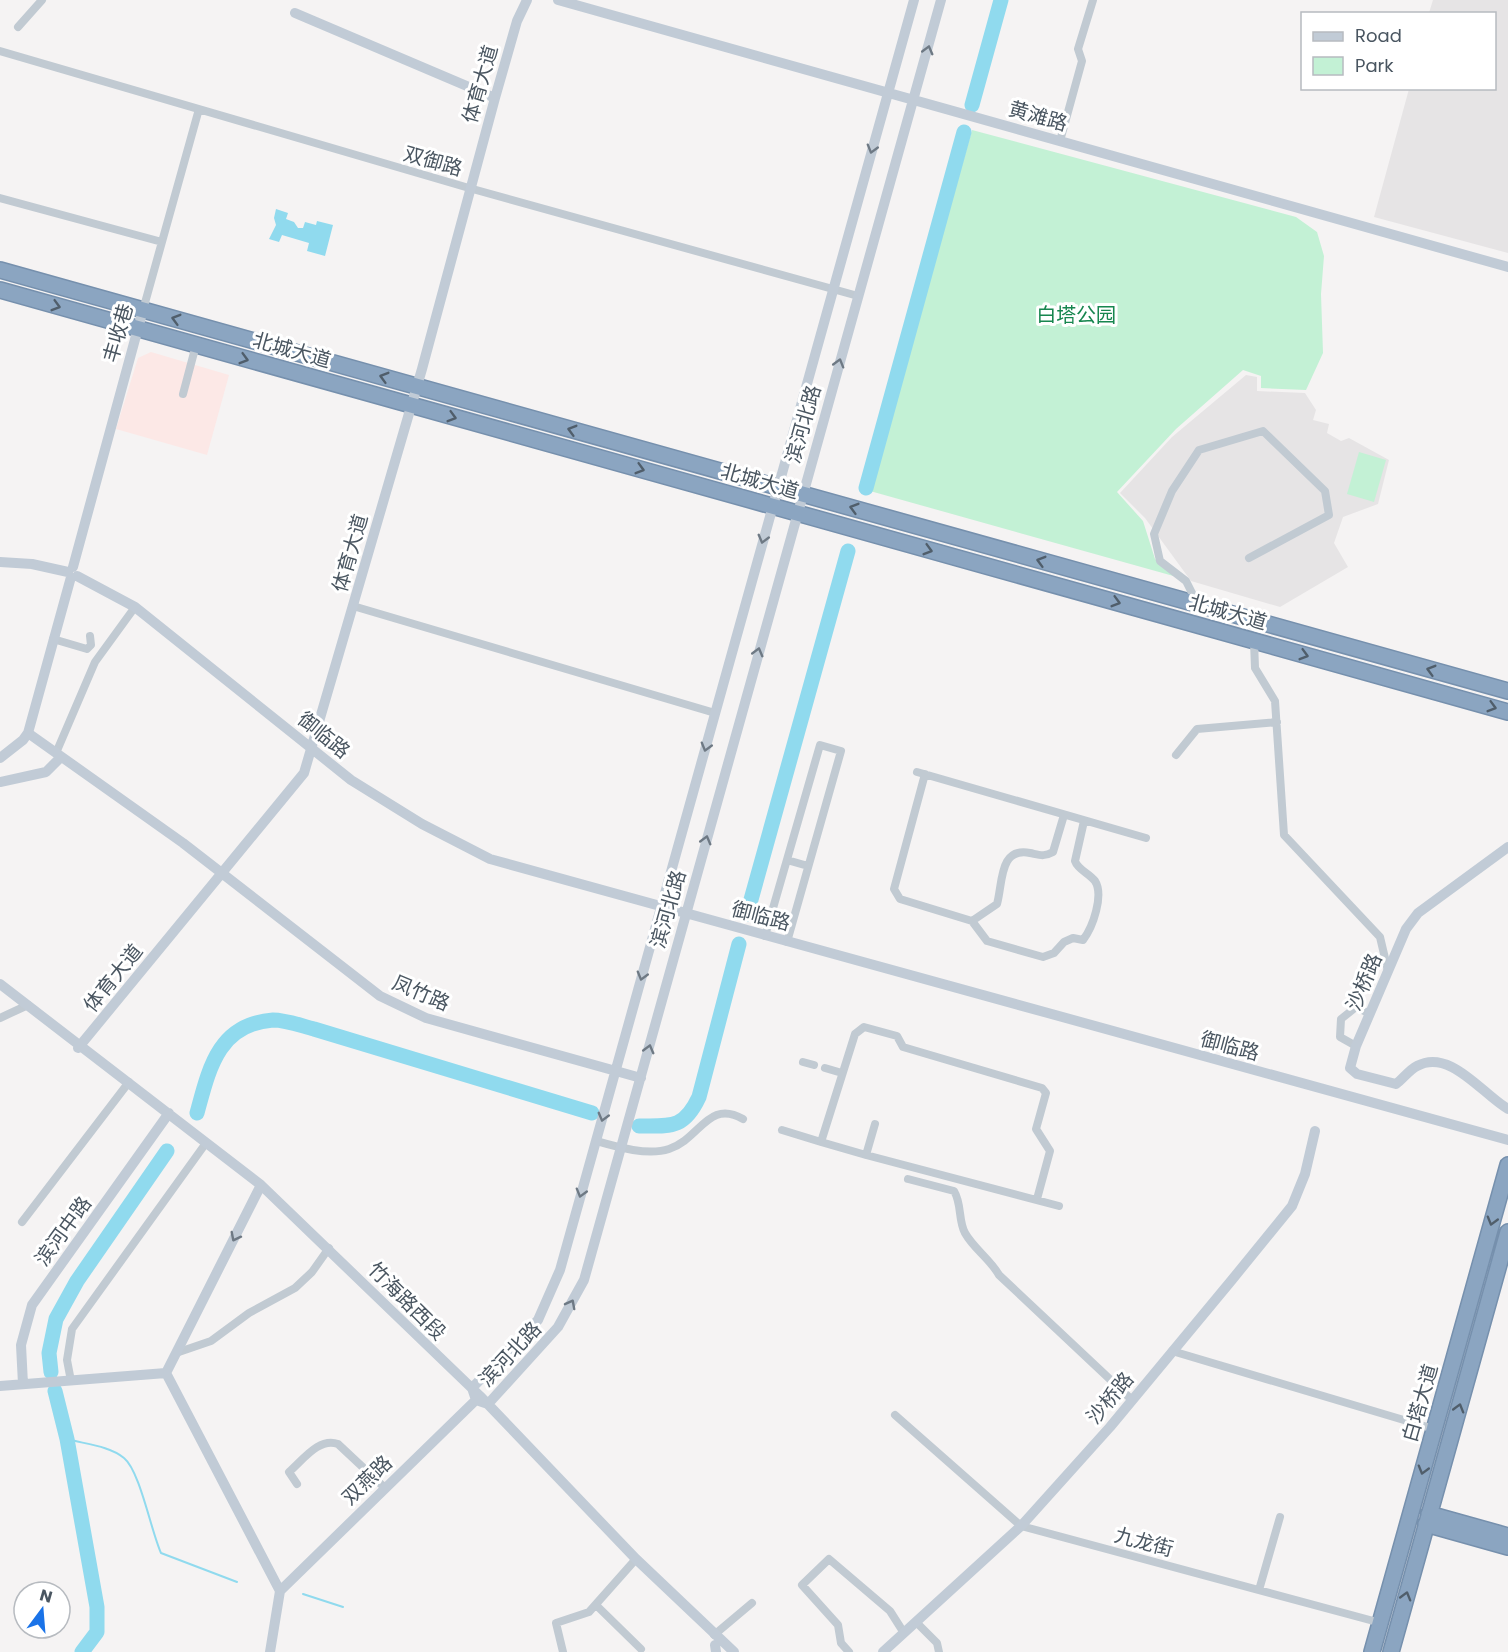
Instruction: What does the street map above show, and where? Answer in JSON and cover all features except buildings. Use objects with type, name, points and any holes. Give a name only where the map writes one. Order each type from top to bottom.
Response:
[{"type":"highway","name":"北城大道","points":[[0,270],[1508,691]]},
{"type":"highway","name":"北城大道","points":[[0,290],[1508,712]]},
{"type":"highway","name":"白塔大道","points":[[1372,1652],[1508,1165]]},
{"type":"highway","name":"白塔大道","points":[[1390,1652],[1508,1232]]},
{"type":"highway","points":[[1428,1519],[1508,1536]]},
{"type":"highway","points":[[1428,1519],[1508,1547]]},
{"type":"street","points":[[18,27],[42,0]]},
{"type":"street","name":"体育大道","points":[[79,1046],[304,773],[417,386],[469,188],[517,21],[527,0]]},
{"type":"street","name":"黄滩路","points":[[558,0],[1508,267]]},
{"type":"street","name":"滨河北路","points":[[479,1397],[538,1320],[560,1270],[914,0]]},
{"type":"street","name":"滨河北路","points":[[479,1397],[558,1328],[584,1280],[796,513],[941,0]]},
{"type":"street","points":[[1060,141],[1083,61],[1078,49],[1093,0]]},
{"type":"street","points":[[295,13],[495,98]]},
{"type":"street","name":"双御路","points":[[0,51],[469,188],[858,296]]},
{"type":"street","name":"丰收巷","points":[[28,733],[199,110]]},
{"type":"street","points":[[0,198],[162,242]]},
{"type":"street","points":[[183,394],[196,345]]},
{"type":"street","points":[[1198,604],[1189,584],[1160,561],[1154,534],[1172,491],[1199,450],[1263,431],[1325,491],[1329,514],[1249,558]]},
{"type":"street","name":"御临路","points":[[0,562],[32,564],[72,573],[135,607],[312,746],[351,780],[422,824],[490,859],[1508,1140]]},
{"type":"street","points":[[353,606],[715,712]]},
{"type":"street","points":[[0,782],[46,772],[59,755],[95,662],[135,607]]},
{"type":"street","points":[[87,649],[92,645],[90,636]]},
{"type":"street","points":[[53,639],[87,649],[95,662]]},
{"type":"street","points":[[1254,641],[1256,668],[1275,701],[1284,835],[1380,937],[1388,971]]},
{"type":"street","points":[[1176,754],[1197,729],[1277,722]]},
{"type":"street","points":[[0,758],[23,740],[28,733]]},
{"type":"street","name":"凤竹路","points":[[28,733],[221,873],[380,996],[426,1018],[641,1078]]},
{"type":"street","points":[[764,935],[820,745],[841,751],[787,942]]},
{"type":"street","points":[[1084,821],[1075,861],[1076,866],[1095,882],[1099,891],[1089,933],[1083,940],[1073,938],[1064,942],[1054,953],[1043,957],[987,941],[972,921],[900,899],[894,889],[921,773],[1146,838]]},
{"type":"street","points":[[972,921],[997,904],[1006,862],[1011,854],[1021,852],[1045,856],[1053,852],[1064,815]]},
{"type":"street","name":"沙桥路","points":[[1508,847],[1418,913],[1406,929],[1356,1046],[1350,1068],[1357,1074],[1396,1084],[1417,1066],[1440,1062],[1448,1065],[1508,1109]]},
{"type":"street","points":[[787,860],[808,866]]},
{"type":"street","name":"竹海路西段","points":[[0,984],[25,1006]]},
{"type":"street","name":"竹海路西段","points":[[0,990],[79,1046],[260,1187],[479,1397],[633,1562],[717,1646],[735,1652]]},
{"type":"street","points":[[0,1018],[25,1006]]},
{"type":"street","points":[[1356,1046],[1340,1037],[1341,1019],[1356,1007],[1370,1014]]},
{"type":"street","points":[[822,1142],[855,1034],[864,1027],[897,1036],[903,1047],[1042,1088],[1046,1093],[1036,1129],[1050,1151],[1037,1199]]},
{"type":"street","points":[[803,1062],[814,1065]]},
{"type":"street","points":[[825,1068],[842,1073]]},
{"type":"street","points":[[22,1222],[128,1084]]},
{"type":"street","points":[[597,1139],[622,1145],[669,1150],[687,1141],[711,1117],[719,1113],[726,1112],[743,1119]]},
{"type":"street","name":"滨河中路","points":[[23,1384],[21,1345],[32,1305],[168,1116]]},
{"type":"street","points":[[866,1155],[875,1124]]},
{"type":"street","points":[[782,1130],[866,1155],[1059,1206]]},
{"type":"street","name":"沙桥路","points":[[883,1652],[1022,1526],[1172,1351],[1292,1206],[1305,1174],[1315,1131]]},
{"type":"street","points":[[71,1381],[67,1360],[72,1329],[90,1300],[205,1145]]},
{"type":"street","points":[[908,1179],[954,1191],[960,1206],[962,1226],[970,1242],[993,1264],[999,1275],[1131,1400]]},
{"type":"street","points":[[166,1373],[260,1187]]},
{"type":"street","points":[[176,1353],[211,1341],[249,1312],[295,1288],[312,1272],[327,1250]]},
{"type":"street","points":[[1172,1351],[1434,1429]]},
{"type":"street","points":[[0,1386],[166,1373]]},
{"type":"street","points":[[166,1373],[280,1591],[270,1652]]},
{"type":"street","name":"双燕路","points":[[280,1591],[479,1397]]},
{"type":"street","points":[[895,1415],[1022,1526]]},
{"type":"street","points":[[297,1484],[289,1472],[323,1443],[332,1442],[338,1444],[385,1488]]},
{"type":"street","points":[[1258,1590],[1280,1517]]},
{"type":"street","name":"九龙街","points":[[1022,1526],[1381,1623]]},
{"type":"street","points":[[849,1652],[841,1643],[838,1624],[802,1585],[829,1559],[890,1611],[904,1633]]},
{"type":"street","points":[[563,1652],[556,1623],[589,1612],[633,1562]]},
{"type":"street","points":[[717,1646],[752,1603]]},
{"type":"street","points":[[596,1605],[642,1649]]},
{"type":"street","points":[[916,1622],[937,1643],[939,1652]]},
{"type":"shaded area","points":[[1433,0],[1508,0],[1508,253],[1374,217],[1409,90],[1496,90],[1496,12],[1429,12]]},
{"type":"shaded area","points":[[151,352],[229,375],[207,455],[116,429],[138,358]]},
{"type":"shaded area","points":[[1246,375],[1257,377],[1257,391],[1305,393],[1316,410],[1313,420],[1329,424],[1327,433],[1341,441],[1349,438],[1389,460],[1378,504],[1343,517],[1334,543],[1348,567],[1280,607],[1191,581],[1145,518],[1120,493],[1172,437]]},
{"type":"green space","name":"白塔公园","points":[[972,130],[1296,217],[1317,232],[1324,256],[1321,294],[1323,353],[1306,390],[1261,388],[1261,376],[1243,370],[1176,429],[1117,492],[1143,521],[1155,559],[1177,577],[870,491]]},
{"type":"green space","points":[[1359,452],[1386,460],[1374,502],[1347,494]]},
{"type":"water","points":[[276,209],[288,213],[286,219],[294,222],[298,228],[303,228],[305,222],[316,225],[317,221],[333,225],[325,256],[307,251],[309,243],[282,235],[279,242],[269,239],[276,225],[274,218]]},
{"type":"waterway","points":[[972,105],[1001,0]]},
{"type":"waterway","points":[[866,488],[964,132]]},
{"type":"waterway","points":[[747,914],[848,551]]},
{"type":"waterway","points":[[639,1126],[668,1125],[682,1120],[688,1115],[699,1097],[739,944]]},
{"type":"waterway","points":[[197,1113],[212,1065],[228,1040],[240,1030],[254,1023],[273,1020],[314,1029],[592,1113]]},
{"type":"waterway","points":[[51,1372],[49,1353],[56,1319],[77,1281],[167,1151]]},
{"type":"waterway","points":[[55,1391],[67,1439],[97,1607],[97,1632],[82,1652]]},
{"type":"waterway","points":[[67,1439],[112,1451],[124,1458],[130,1465],[161,1553],[237,1582]]},
{"type":"waterway","points":[[303,1594],[343,1607]]}]
